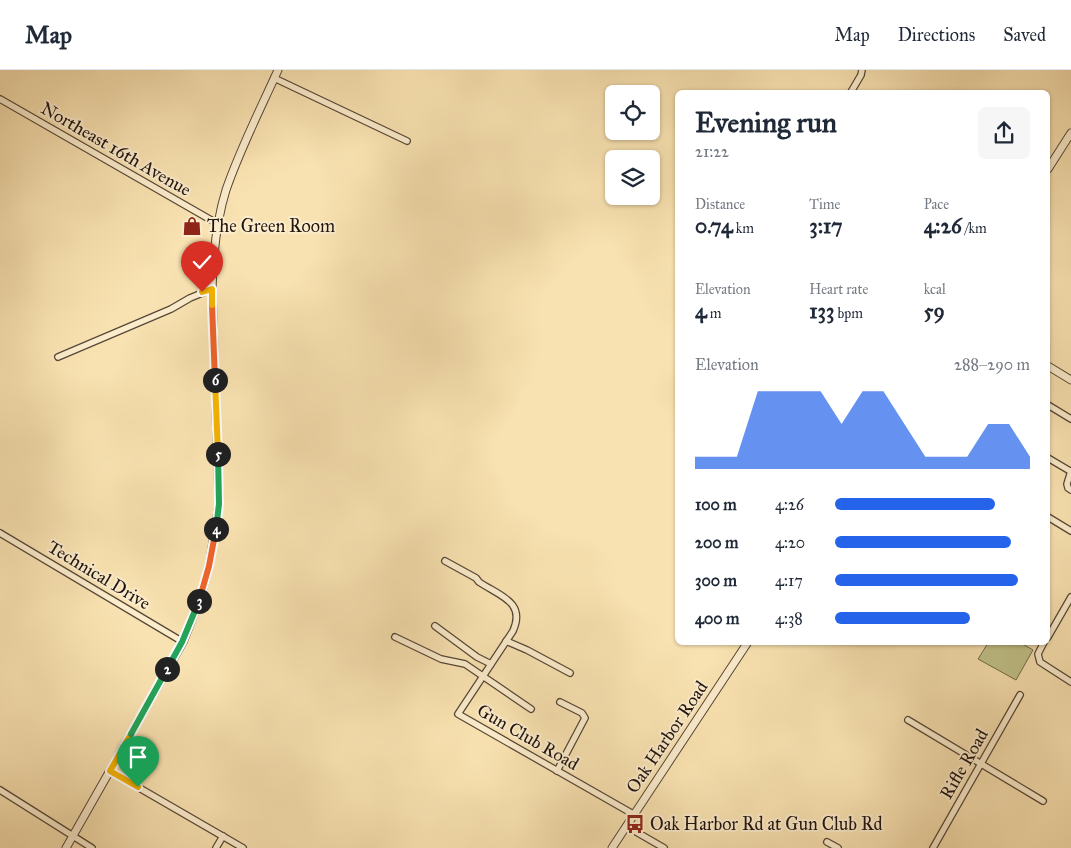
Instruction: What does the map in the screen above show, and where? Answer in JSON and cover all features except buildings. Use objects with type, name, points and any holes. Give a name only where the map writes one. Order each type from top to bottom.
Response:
[{"type":"street","points":[[66,848],[182,642],[200,598],[209,566],[219,504],[212,289],[213,259],[218,224],[236,162],[278,70]]},
{"type":"street","points":[[852,90],[862,70]]},
{"type":"street","points":[[274,78],[406,141]]},
{"type":"street","name":"Northeast 16th Avenue","points":[[0,99],[218,224]]},
{"type":"street","points":[[1050,166],[1071,133]]},
{"type":"street","points":[[58,357],[171,309],[190,298],[212,289]]},
{"type":"street","points":[[1050,368],[1071,380]]},
{"type":"street","points":[[1050,406],[1071,419]]},
{"type":"street","points":[[1050,459],[1071,471],[1067,484],[1071,490]]},
{"type":"street","points":[[1050,519],[1071,531]]},
{"type":"street","name":"Technical Drive","points":[[0,533],[182,642]]},
{"type":"street","name":"Gun Club Road","points":[[445,561],[476,578],[516,608],[517,620],[506,641],[458,714],[634,814]]},
{"type":"street","points":[[1050,634],[1071,598]]},
{"type":"street","points":[[435,626],[477,657],[491,664]]},
{"type":"street","points":[[395,637],[441,659],[465,664],[531,709]]},
{"type":"street","points":[[506,641],[528,650],[570,673]]},
{"type":"street","name":"Oak Harbor Road","points":[[612,848],[746,645]]},
{"type":"street","points":[[1042,645],[1038,654],[1040,662],[1071,682]]},
{"type":"street","name":"Rifle Road","points":[[933,848],[1020,695]]},
{"type":"street","points":[[557,771],[584,718],[582,713],[560,702]]},
{"type":"street","points":[[908,720],[1043,801]]},
{"type":"street","points":[[110,771],[243,848]]},
{"type":"street","points":[[0,790],[92,848]]},
{"type":"street","points":[[626,826],[664,848]]},
{"type":"street","points":[[216,848],[223,836]]},
{"type":"street","points":[[828,842],[838,848]]},
{"type":"green space","points":[[987,645],[1024,645],[1033,650],[1016,680],[978,659]]},
{"type":"place","name":"The Green Room","points":[[192,226]]},
{"type":"place","name":"Oak Harbor Rd at Gun Club Rd","points":[[635,824]]},
{"type":"route","points":[[138,787],[110,771],[182,642],[192,620],[209,566],[217,520],[219,504],[212,289],[202,292]]}]
